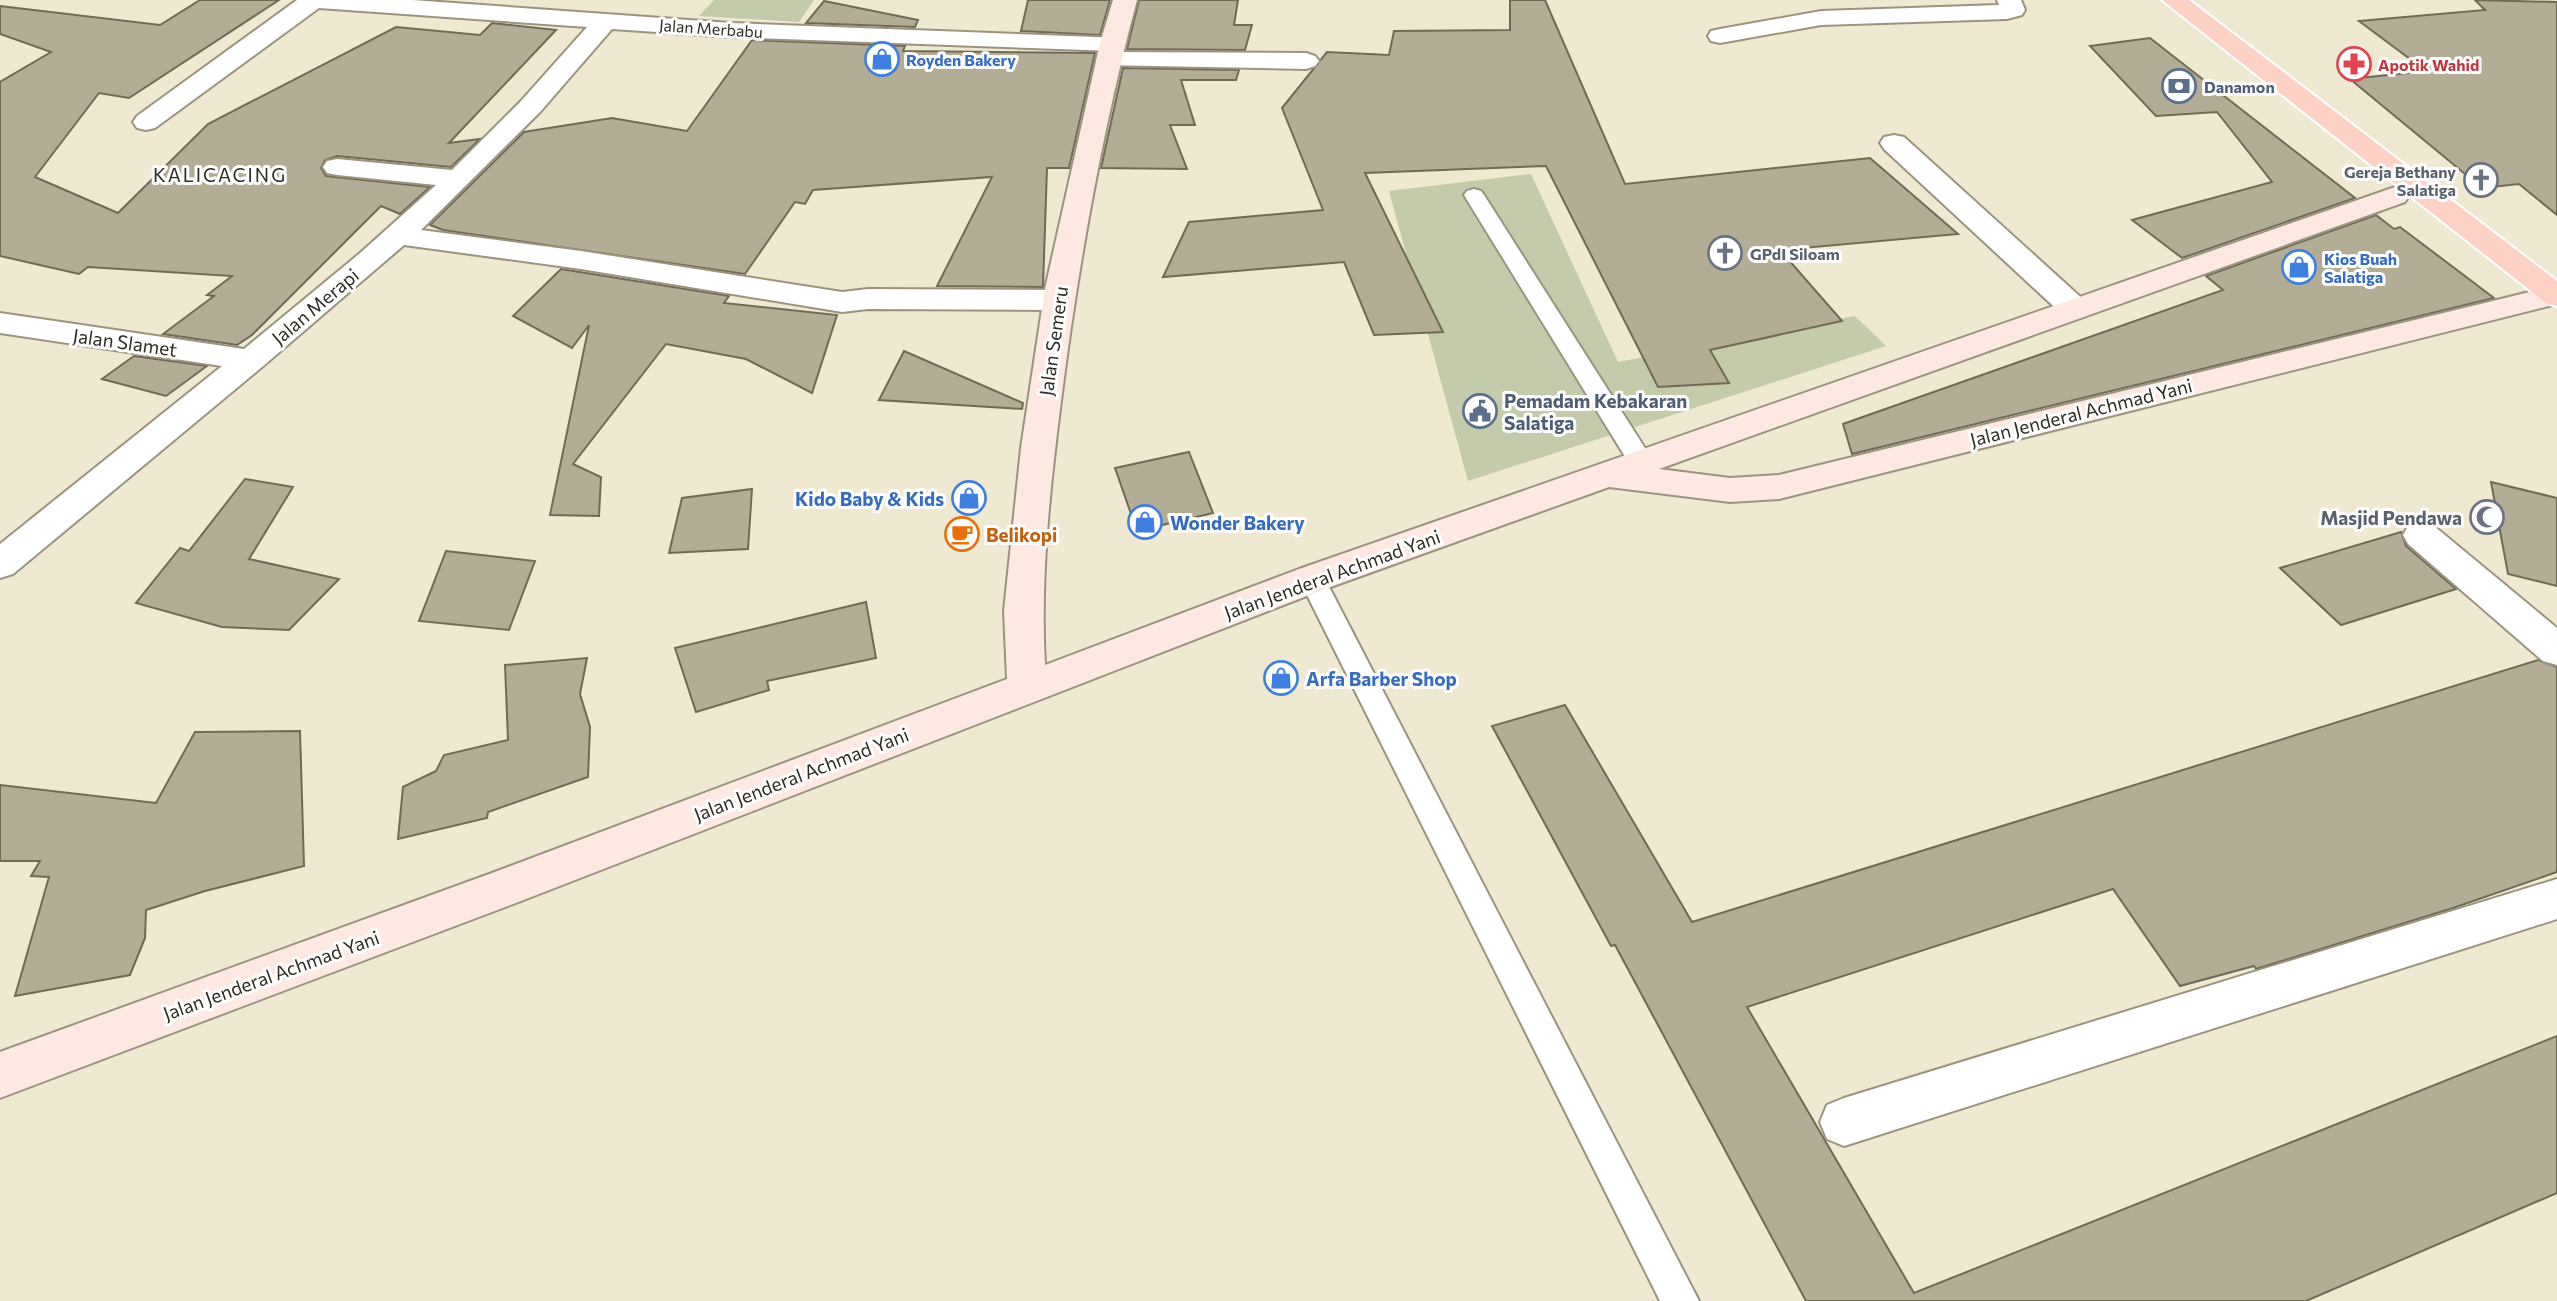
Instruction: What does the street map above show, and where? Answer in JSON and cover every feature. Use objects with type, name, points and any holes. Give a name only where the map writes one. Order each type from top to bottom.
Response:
[{"type":"main road","name":"Jalan Semeru","points":[[1027,689],[1023,611],[1038,448],[1059,300],[1111,51],[1125,0]]},
{"type":"main road","points":[[2174,0],[2405,192],[2556,295]]},
{"type":"main road","name":"Jalan Jenderal Achmad Yani","points":[[0,1075],[506,887],[1312,579],[2405,192]]},
{"type":"main road","name":"Jalan Jenderal Achmad Yani","points":[[1603,475],[1730,490],[1779,487],[2556,295]]},
{"type":"street","name":"Jalan Merbabu","points":[[311,0],[605,21],[1306,61]]},
{"type":"street","points":[[146,122],[311,0]]},
{"type":"street","points":[[1720,36],[1821,18],[2007,12],[2013,10],[2009,0]]},
{"type":"street","name":"Jalan Merapi","points":[[0,564],[400,236],[556,82],[605,21]]},
{"type":"street","points":[[1894,143],[2075,309]]},
{"type":"street","points":[[337,167],[459,178]]},
{"type":"street","points":[[400,236],[580,260],[842,302],[868,299],[1059,300]]},
{"type":"street","name":"Jalan Slamet","points":[[0,324],[251,360]]},
{"type":"street","points":[[2421,535],[2557,650]]},
{"type":"street","points":[[1844,1122],[2557,899]]},
{"type":"lane","points":[[1474,195],[1641,462]]},
{"type":"lane","points":[[1312,579],[1680,1301]]},
{"type":"green space","points":[[714,0],[814,0],[799,22],[699,16]]},
{"type":"green space","points":[[1531,174],[1618,362],[1855,316],[1886,346],[1468,481],[1389,191]]},
{"type":"building","points":[[200,0],[279,0],[129,98],[99,93],[35,177],[118,213],[208,124],[396,27],[480,35],[492,23],[556,30],[449,143],[480,139],[451,167],[337,156],[325,160],[321,168],[326,176],[430,187],[400,214],[381,206],[252,335],[237,345],[163,334],[214,296],[207,295],[232,276],[88,267],[79,274],[0,256],[0,82],[51,52],[0,34],[0,6],[160,25]]},
{"type":"building","points":[[1028,0],[1110,0],[1100,35],[1021,31]]},
{"type":"building","points":[[1139,0],[1238,0],[1234,25],[1252,25],[1245,50],[1127,49]]},
{"type":"building","points":[[1510,0],[1545,0],[1625,184],[1870,158],[1958,234],[1780,250],[1842,321],[1710,350],[1729,383],[1658,387],[1546,166],[1365,173],[1443,332],[1374,335],[1344,262],[1163,277],[1189,222],[1323,210],[1282,108],[1327,52],[1389,55],[1394,31],[1510,30]]},
{"type":"building","points":[[2475,0],[2557,2],[2557,215],[2519,184],[2482,188],[2350,79],[2426,71],[2359,21],[2485,10]]},
{"type":"building","points":[[824,1],[918,20],[915,27],[806,23]]},
{"type":"building","points":[[2150,38],[2355,198],[2182,258],[2132,220],[2272,182],[2217,112],[2156,116],[2090,46]]},
{"type":"building","points":[[752,40],[905,46],[903,51],[1095,53],[1069,168],[1047,168],[1043,287],[937,286],[992,177],[813,190],[805,204],[795,202],[745,274],[443,230],[430,225],[524,132],[612,118],[687,131]]},
{"type":"building","points":[[1123,68],[1239,70],[1236,80],[1181,80],[1195,125],[1170,125],[1187,169],[1101,168]]},
{"type":"building","points":[[2376,215],[2394,229],[2400,227],[2494,298],[1852,454],[1843,424],[2223,290],[2206,276]]},
{"type":"building","points":[[561,269],[729,296],[724,303],[837,315],[812,393],[746,359],[666,344],[573,464],[601,477],[599,516],[550,515],[589,325],[572,348],[513,316]]},
{"type":"building","points":[[904,351],[1023,403],[1022,409],[879,400]]},
{"type":"building","points":[[134,356],[207,366],[166,396],[102,379]]},
{"type":"building","points":[[1189,452],[1213,513],[1137,531],[1115,468]]},
{"type":"building","points":[[245,479],[293,487],[249,559],[339,579],[289,630],[222,627],[136,603],[180,548],[189,551]]},
{"type":"building","points":[[2491,482],[2557,498],[2557,586],[2508,574]]},
{"type":"building","points":[[752,489],[748,549],[669,553],[682,498]]},
{"type":"building","points":[[2401,532],[2406,546],[2456,589],[2341,625],[2280,568]]},
{"type":"building","points":[[446,551],[535,561],[509,630],[419,621]]},
{"type":"building","points":[[866,602],[876,658],[767,681],[769,690],[696,712],[675,648]]},
{"type":"building","points":[[587,658],[580,694],[590,727],[588,777],[488,812],[487,818],[398,839],[403,787],[436,771],[444,755],[508,740],[505,665]]},
{"type":"building","points":[[2538,660],[2557,667],[2557,872],[2453,908],[2256,969],[2254,966],[2180,986],[2113,889],[1747,1007],[1914,1293],[2557,1036],[2557,1193],[2306,1301],[1806,1301],[1615,945],[1611,946],[1492,726],[1565,705],[1692,922]]},
{"type":"building","points":[[300,731],[304,866],[205,891],[146,910],[145,938],[130,975],[15,996],[49,877],[31,876],[40,861],[0,861],[0,785],[156,803],[195,732]]},
{"type":"place","name":"Royden Bakery","points":[[882,59]]},
{"type":"place","name":"Apotik Wahid","points":[[2354,64]]},
{"type":"place","name":"Danamon","points":[[2179,86]]},
{"type":"place","name":"Gereja Bethany Salatiga","points":[[2481,180]]},
{"type":"place","name":"GPdI Siloam","points":[[1725,253]]},
{"type":"place","name":"Kios Buah Salatiga","points":[[2299,267]]},
{"type":"place","name":"Pemadam Kebakaran Salatiga","points":[[1480,411]]},
{"type":"place","name":"Kido Baby & Kids","points":[[969,498]]},
{"type":"place","name":"Masjid Pendawa","points":[[2487,517]]},
{"type":"place","name":"Wonder Bakery","points":[[1145,522]]},
{"type":"place","name":"Belikopi","points":[[962,534]]},
{"type":"place","name":"Arfa Barber Shop","points":[[1281,678]]},
{"type":"district","name":"KALICACING","points":[[220,174]]}]
